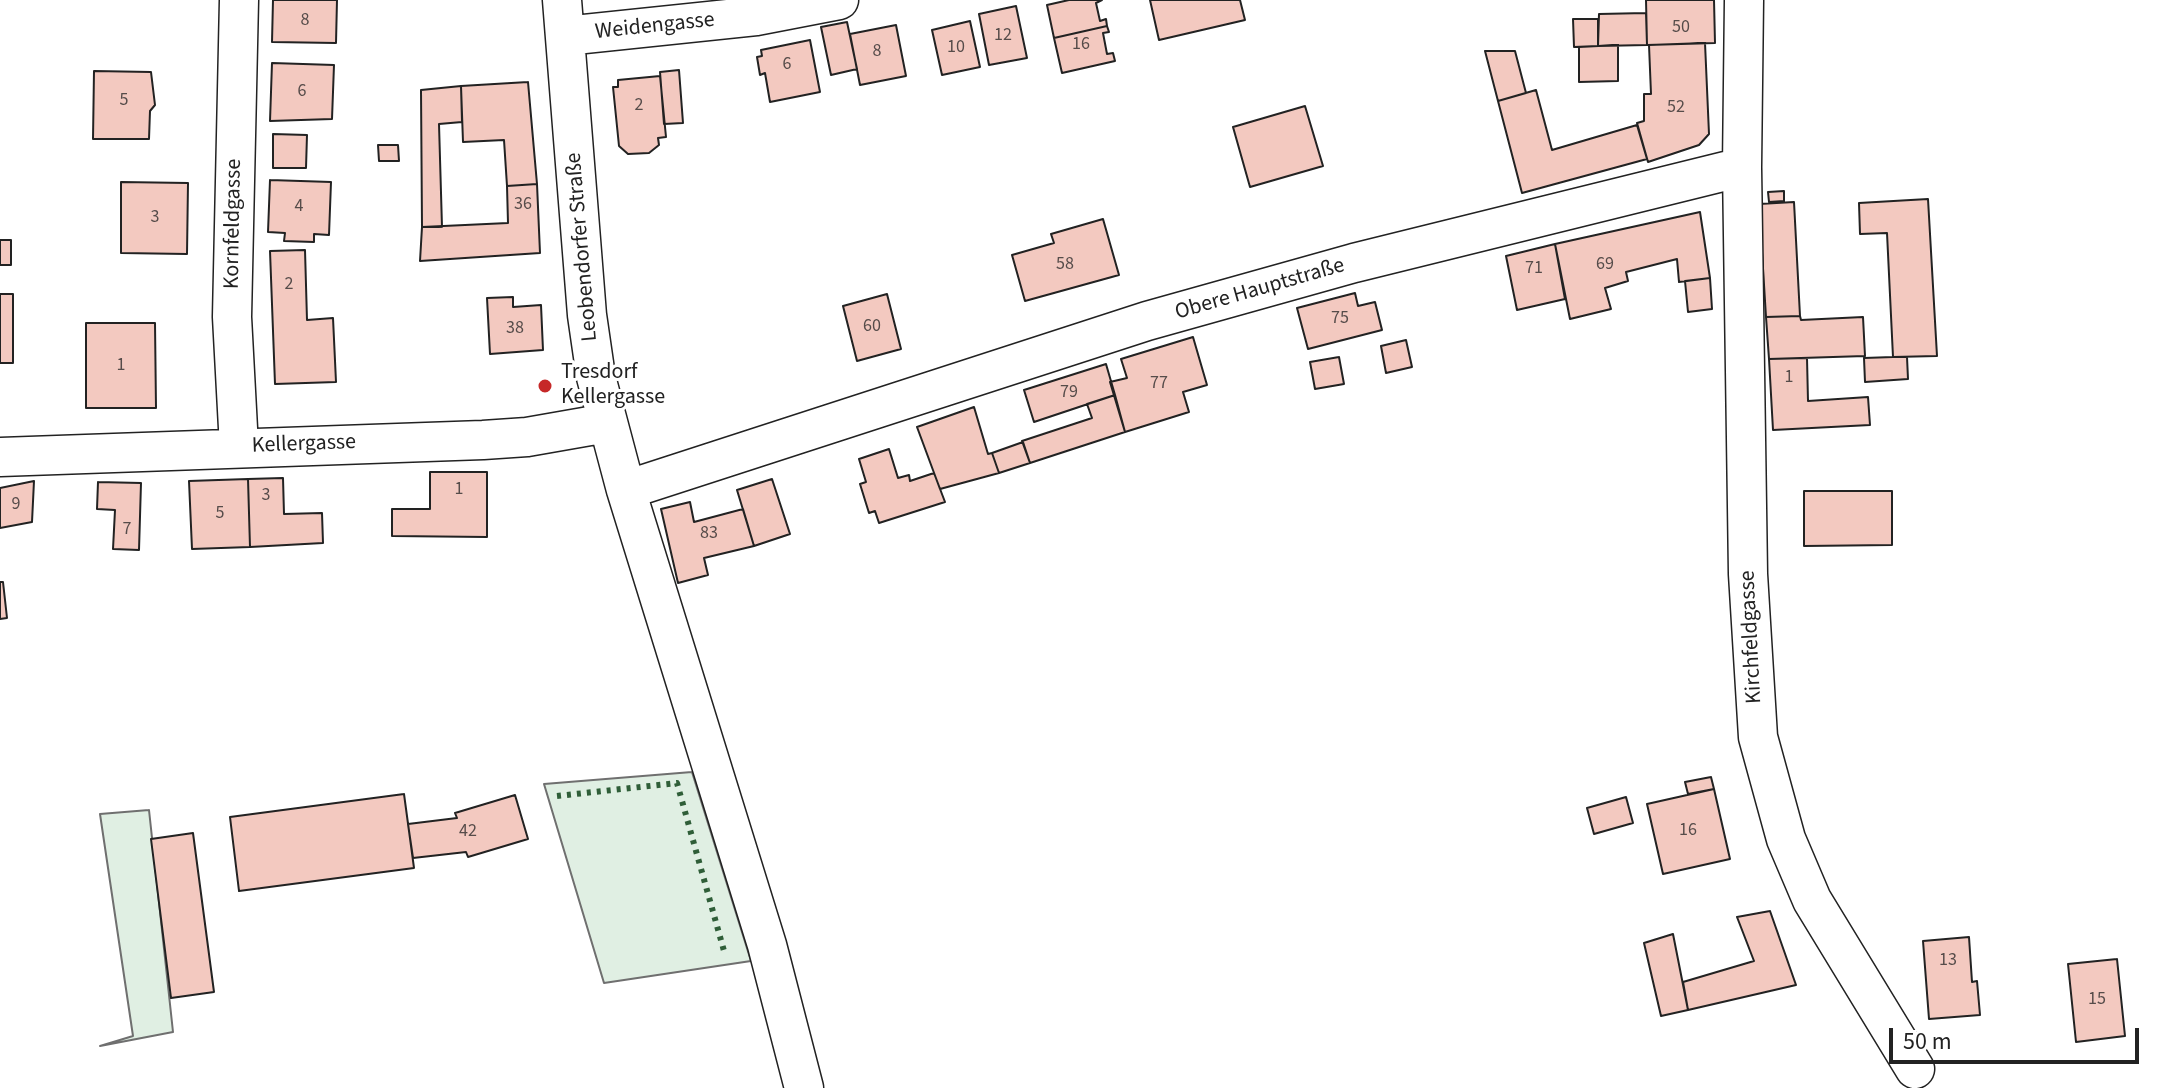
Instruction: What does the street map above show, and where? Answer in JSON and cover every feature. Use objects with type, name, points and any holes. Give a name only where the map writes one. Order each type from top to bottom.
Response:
[{"type":"street","name":"Kornfeldgasse","points":[[239,0],[232,317],[239,447]]},
{"type":"street","name":"Weidengasse","points":[[563,18],[756,16],[839,0]]},
{"type":"street","points":[[1742,167],[1744,0]]},
{"type":"street","name":"Leobendorfer Straße","points":[[563,18],[587,315],[607,423],[767,945],[804,1088]]},
{"type":"street","name":"Obere Hauptstraße","points":[[626,490],[1147,321],[1354,263],[1742,167]]},
{"type":"street","name":"Kirchfeldgasse","points":[[1742,167],[1748,574],[1758,737],[1786,839],[1812,900],[1915,1069]]},
{"type":"street","name":"Kellergasse","points":[[0,457],[512,438],[607,423]]},
{"type":"green space","points":[[692,772],[751,961],[604,983],[544,784]]},
{"type":"green space","points":[[149,810],[173,1032],[100,1046],[133,1036],[100,814]]},
{"type":"building","points":[[273,0],[337,0],[336,43],[272,42]]},
{"type":"building","points":[[1069,0],[1102,0],[1096,3],[1100,21],[1106,19],[1107,26],[1054,38],[1047,5]]},
{"type":"building","points":[[1150,0],[1240,0],[1245,20],[1159,40]]},
{"type":"building","points":[[1646,0],[1714,0],[1715,43],[1647,45]]},
{"type":"building","points":[[1016,6],[1027,58],[989,65],[979,14]]},
{"type":"building","points":[[1646,13],[1647,45],[1598,46],[1599,14]]},
{"type":"building","points":[[1573,19],[1598,19],[1598,46],[1574,47]]},
{"type":"building","points":[[970,21],[980,67],[942,75],[932,30]]},
{"type":"building","points":[[847,22],[857,69],[831,75],[821,27]]},
{"type":"building","points":[[896,25],[906,76],[860,85],[850,34]]},
{"type":"building","points":[[1107,26],[1109,32],[1103,33],[1107,54],[1113,53],[1115,61],[1062,73],[1054,38]]},
{"type":"building","points":[[810,40],[820,92],[770,102],[765,73],[760,75],[757,57],[762,56],[761,50]]},
{"type":"building","points":[[1705,43],[1709,134],[1699,145],[1648,162],[1637,123],[1644,121],[1644,94],[1651,94],[1649,45]]},
{"type":"building","points":[[1618,45],[1618,81],[1579,82],[1579,47]]},
{"type":"building","points":[[1485,51],[1515,51],[1526,93],[1498,101]]},
{"type":"building","points":[[272,63],[334,65],[332,119],[270,121]]},
{"type":"building","points":[[679,70],[683,123],[664,124],[660,72]]},
{"type":"building","points":[[94,71],[151,72],[155,105],[150,111],[149,139],[93,139]]},
{"type":"building","points":[[660,76],[666,137],[658,138],[659,145],[649,153],[628,154],[619,146],[613,87],[618,87],[618,80]]},
{"type":"building","points":[[528,82],[537,184],[507,186],[504,140],[463,142],[461,86]]},
{"type":"building","points":[[461,86],[462,122],[439,124],[442,227],[422,227],[421,90]]},
{"type":"building","points":[[1536,90],[1552,150],[1637,125],[1647,159],[1522,193],[1498,101]]},
{"type":"building","points":[[1305,106],[1323,166],[1250,187],[1233,127]]},
{"type":"building","points":[[273,134],[307,135],[306,168],[273,168]]},
{"type":"building","points":[[378,145],[398,145],[399,161],[379,161]]},
{"type":"building","points":[[270,180],[331,182],[329,235],[314,234],[314,242],[284,241],[285,233],[268,232]]},
{"type":"building","points":[[121,182],[188,183],[187,254],[121,253]]},
{"type":"building","points":[[537,184],[540,253],[420,261],[422,227],[508,223],[507,186]]},
{"type":"building","points":[[1784,191],[1784,201],[1769,202],[1768,192]]},
{"type":"building","points":[[1928,199],[1937,356],[1893,357],[1887,233],[1860,234],[1859,203]]},
{"type":"building","points":[[1794,202],[1800,316],[1766,317],[1759,204]]},
{"type":"building","points":[[1700,212],[1710,278],[1679,282],[1677,259],[1626,272],[1628,281],[1605,288],[1611,309],[1570,319],[1555,244]]},
{"type":"building","points":[[1103,219],[1119,275],[1025,301],[1012,255],[1054,243],[1051,234]]},
{"type":"building","points":[[0,240],[11,240],[11,265],[0,265]]},
{"type":"building","points":[[1555,244],[1565,299],[1517,310],[1506,256]]},
{"type":"building","points":[[305,250],[307,320],[333,318],[336,382],[275,384],[270,251]]},
{"type":"building","points":[[1710,278],[1712,309],[1688,312],[1685,281]]},
{"type":"building","points":[[1355,293],[1358,306],[1375,302],[1382,330],[1308,349],[1297,308]]},
{"type":"building","points":[[0,294],[13,294],[13,363],[0,363]]},
{"type":"building","points":[[887,294],[901,349],[857,361],[843,306]]},
{"type":"building","points":[[513,297],[513,307],[541,305],[543,350],[490,354],[487,298]]},
{"type":"building","points":[[1800,316],[1801,320],[1863,317],[1865,356],[1769,359],[1766,317]]},
{"type":"building","points":[[86,323],[155,323],[156,408],[86,408]]},
{"type":"building","points":[[1193,337],[1207,385],[1183,392],[1189,412],[1125,432],[1110,382],[1127,378],[1121,359]]},
{"type":"building","points":[[1406,340],[1412,367],[1386,373],[1381,346]]},
{"type":"building","points":[[1339,357],[1344,384],[1315,389],[1310,362]]},
{"type":"building","points":[[1907,357],[1908,379],[1865,382],[1864,358]]},
{"type":"building","points":[[1807,358],[1808,401],[1868,397],[1870,425],[1773,430],[1769,359]]},
{"type":"building","points":[[1106,364],[1115,395],[1034,422],[1024,390]]},
{"type":"building","points":[[1115,395],[1125,432],[1030,463],[1022,441],[1092,418],[1087,404]]},
{"type":"building","points":[[974,407],[988,454],[992,453],[999,473],[940,489],[917,427]]},
{"type":"building","points":[[1023,442],[1030,463],[999,473],[992,453]]},
{"type":"building","points":[[889,449],[898,478],[909,475],[910,481],[934,473],[945,502],[879,523],[875,511],[869,513],[860,484],[866,482],[859,459]]},
{"type":"building","points":[[430,472],[487,472],[487,537],[392,536],[392,509],[430,509]]},
{"type":"building","points":[[283,478],[284,514],[322,513],[323,543],[250,547],[248,479]]},
{"type":"building","points":[[248,479],[250,547],[192,549],[189,481]]},
{"type":"building","points":[[772,479],[790,534],[754,546],[737,490]]},
{"type":"building","points":[[34,481],[32,522],[0,528],[0,488]]},
{"type":"building","points":[[98,482],[141,483],[139,550],[113,549],[115,510],[97,509]]},
{"type":"building","points":[[1804,491],[1892,491],[1892,545],[1804,546]]},
{"type":"building","points":[[690,502],[694,522],[743,509],[754,546],[704,558],[708,575],[678,583],[661,509]]},
{"type":"building","points":[[0,582],[3,582],[7,618],[0,619]]},
{"type":"building","points":[[1711,777],[1714,789],[1688,794],[1685,782]]},
{"type":"building","points":[[1714,789],[1730,859],[1663,874],[1647,804]]},
{"type":"building","points":[[404,794],[414,868],[239,891],[230,817]]},
{"type":"building","points":[[515,795],[528,839],[468,857],[466,852],[413,858],[408,824],[457,818],[455,813]]},
{"type":"building","points":[[1626,797],[1633,823],[1594,834],[1587,808]]},
{"type":"building","points":[[193,833],[214,992],[171,998],[151,839]]},
{"type":"building","points":[[1770,911],[1796,985],[1688,1010],[1683,982],[1754,961],[1737,917]]},
{"type":"building","points":[[1673,934],[1688,1010],[1661,1016],[1644,943]]},
{"type":"building","points":[[1969,937],[1972,982],[1977,981],[1980,1015],[1929,1019],[1923,941]]},
{"type":"building","points":[[2117,959],[2125,1036],[2076,1042],[2068,964]]},
{"type":"hedge","points":[[557,796],[677,783],[724,951]]},
{"type":"place","name":"Tresdorf Kellergasse","points":[[545,386]]}]
